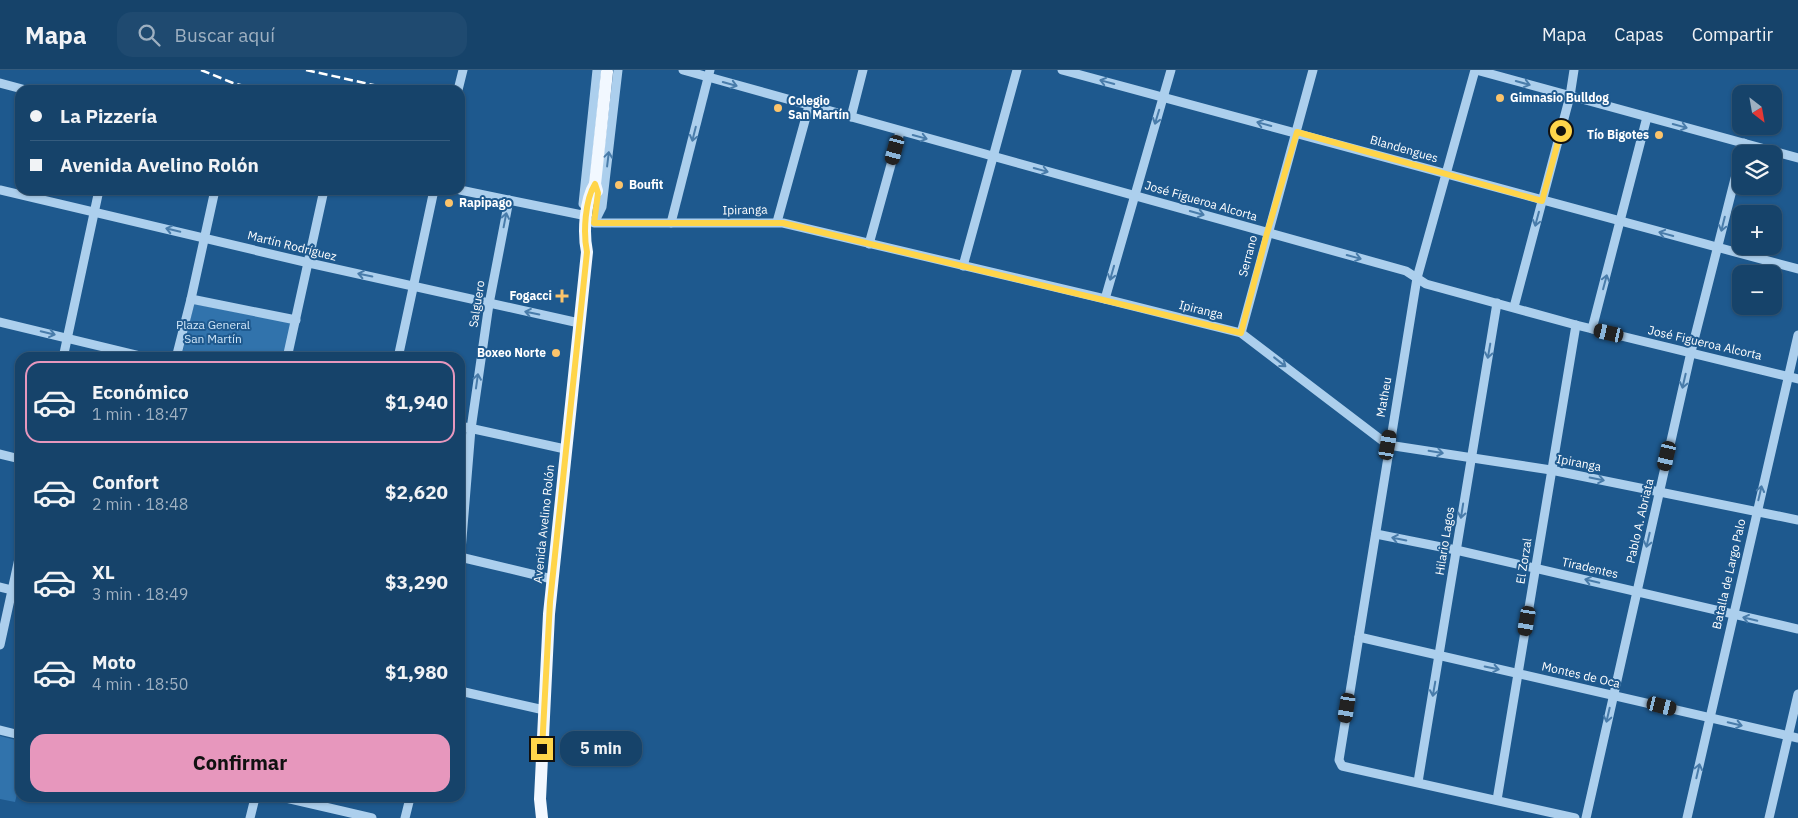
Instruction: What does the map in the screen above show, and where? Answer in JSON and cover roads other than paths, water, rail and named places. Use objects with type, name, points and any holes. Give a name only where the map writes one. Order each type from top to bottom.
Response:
[{"type":"main road","name":"Avenida Avelino Rolón","points":[[542,818],[540,799],[552,579],[587,252],[584,241],[590,192],[595,184],[607,70]]},
{"type":"main road","name":"Avenida Avelino Rolón","points":[[534,818],[540,799]]},
{"type":"street","points":[[459,85],[463,70]]},
{"type":"street","name":"Avenida Avelino Rolón","points":[[588,220],[602,207],[607,70]]},
{"type":"street","name":"Avenida Avelino Rolón","points":[[588,220],[607,70]]},
{"type":"street","name":"José Figueroa Alcorta","points":[[683,70],[709,74],[809,106],[900,132],[1406,271],[1426,284],[1576,325],[1798,379]]},
{"type":"street","points":[[851,118],[863,70]]},
{"type":"street","points":[[962,266],[1017,70]]},
{"type":"street","name":"Blandengues","points":[[1062,70],[1798,269]]},
{"type":"street","points":[[1105,299],[1171,70]]},
{"type":"street","name":"Serrano","points":[[1241,333],[1313,70]]},
{"type":"street","points":[[1475,70],[1798,158]]},
{"type":"street","name":"Matheu","points":[[1418,782],[1342,766],[1340,763],[1388,445],[1417,278],[1475,70]]},
{"type":"street","points":[[1514,308],[1570,96],[1574,70]]},
{"type":"street","points":[[671,223],[709,74]]},
{"type":"street","points":[[0,83],[15,87]]},
{"type":"street","points":[[777,222],[809,106]]},
{"type":"street","points":[[1592,329],[1648,117]]},
{"type":"street","points":[[869,244],[900,132]]},
{"type":"street","name":"Pablo A. Abriata","points":[[1586,818],[1691,352],[1744,142]]},
{"type":"street","name":"Martín Rodríguez","points":[[0,190],[15,193]]},
{"type":"street","name":"Ipiranga","points":[[465,191],[588,220],[671,223],[777,222],[1105,299],[1241,333],[1388,445],[1551,470],[1798,520]]},
{"type":"street","name":"Martín Rodríguez","points":[[23,195],[488,304],[579,323]]},
{"type":"street","points":[[64,352],[98,195]]},
{"type":"street","points":[[178,352],[214,195]]},
{"type":"street","points":[[288,352],[310,263],[323,195]]},
{"type":"street","points":[[399,352],[433,195]]},
{"type":"street","name":"Salguero","points":[[465,494],[470,429],[488,304],[509,200]]},
{"type":"street","points":[[191,299],[296,320]]},
{"type":"street","name":"Hilario Lagos","points":[[1418,782],[1497,303]]},
{"type":"street","points":[[0,322],[124,352]]},
{"type":"street","name":"El Zorzal","points":[[1497,800],[1576,325]]},
{"type":"street","name":"Batalla de Largo Palo","points":[[1687,818],[1732,614],[1798,335]]},
{"type":"street","points":[[465,428],[565,449]]},
{"type":"street","points":[[0,454],[15,458]]},
{"type":"street","name":"Tiradentes","points":[[1376,534],[1536,568],[1798,630]]},
{"type":"street","points":[[465,560],[552,579]]},
{"type":"street","points":[[0,587],[15,591]]},
{"type":"street","points":[[0,645],[15,594]]},
{"type":"street","name":"Montes de Oca","points":[[1359,638],[1793,737]]},
{"type":"street","points":[[465,692],[544,710]]},
{"type":"street","points":[[1769,818],[1793,737],[1798,694]]},
{"type":"street","points":[[0,730],[15,733]]},
{"type":"street","points":[[1418,782],[1575,818]]},
{"type":"street","points":[[250,818],[254,802]]},
{"type":"street","points":[[308,802],[372,818]]},
{"type":"street","points":[[405,818],[409,802]]},
{"type":"railway","points":[[201,70],[240,85]]},
{"type":"railway","points":[[306,70],[374,85]]},
{"type":"place","name":"Gimnasio Bulldog","points":[[1500,98]]},
{"type":"place","name":"Colegio San Martín","points":[[778,108]]},
{"type":"place","name":"Tío Bigotes","points":[[1659,135]]},
{"type":"place","name":"Boufit","points":[[619,185]]},
{"type":"place","name":"Rapipago","points":[[449,203]]},
{"type":"place","name":"Fogacci","points":[[562,296]]},
{"type":"place","name":"Boxeo Norte","points":[[556,353]]},
{"type":"park label","name":"Plaza General San Martín","points":[[213,332]]}]
